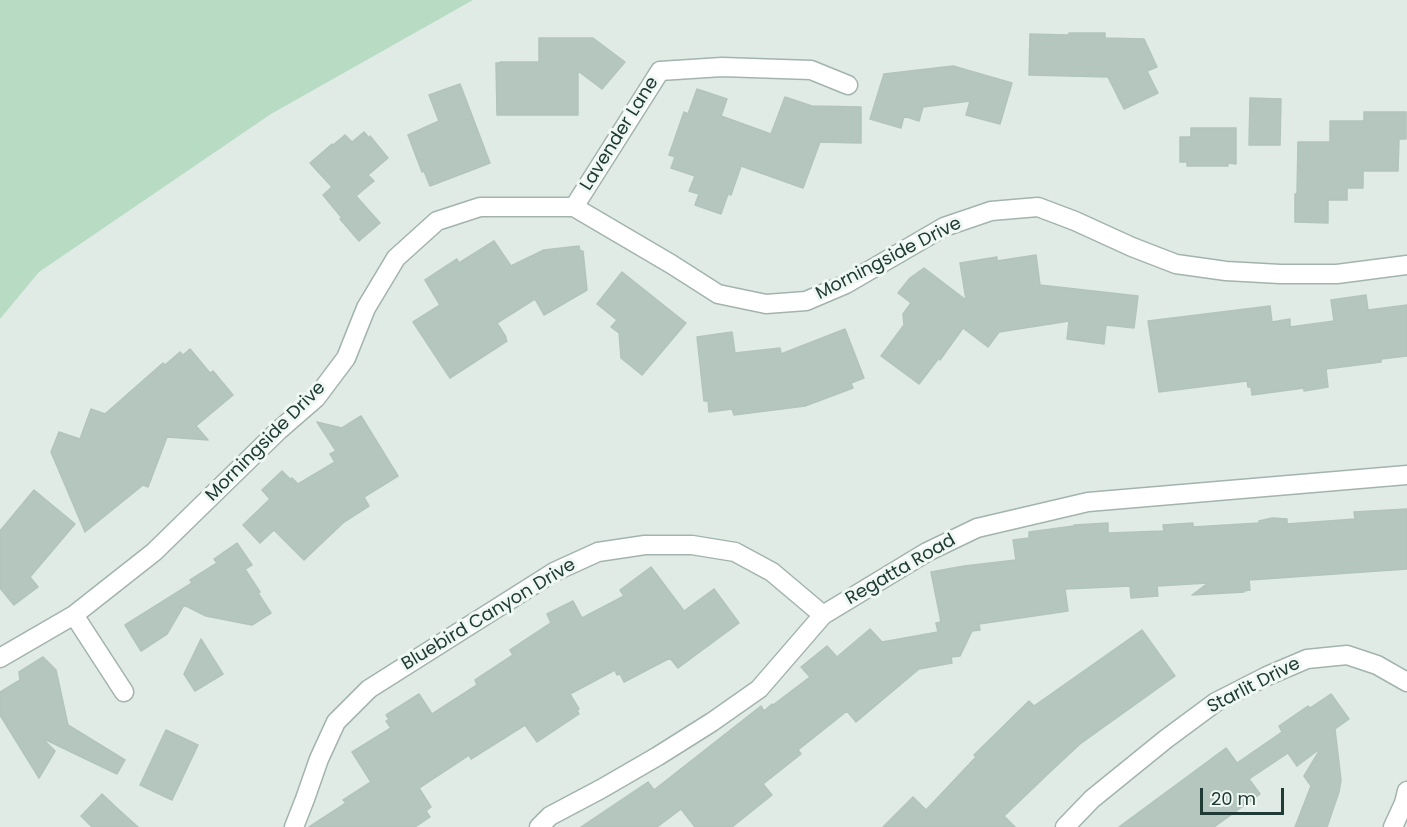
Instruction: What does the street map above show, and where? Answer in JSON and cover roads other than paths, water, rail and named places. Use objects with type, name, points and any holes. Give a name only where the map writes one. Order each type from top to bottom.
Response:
[{"type":"street","name":"Lavender Lane","points":[[574,207],[660,71],[722,67],[811,70],[848,84]]},
{"type":"street","name":"Morningside Drive","points":[[0,658],[74,615],[154,552],[278,431],[316,398],[346,358],[366,308],[396,258],[436,221],[480,207],[574,207],[672,264],[718,294],[766,304],[806,301],[846,284],[944,227],[991,211],[1038,207],[1176,264],[1226,271],[1280,274],[1337,274],[1407,265]]},
{"type":"street","name":"Regatta Road","points":[[539,827],[550,816],[658,756],[759,689],[823,615],[927,552],[977,528],[1088,502],[1407,475]]},
{"type":"street","name":"Bluebird Canyon Drive","points":[[294,827],[319,759],[336,722],[369,689],[554,572],[598,552],[645,545],[692,545],[735,552],[772,572],[823,615]]},
{"type":"street","points":[[74,615],[124,692]]},
{"type":"street","name":"Starlit Drive","points":[[1065,827],[1092,799],[1166,739],[1216,702],[1267,675],[1307,659],[1347,655],[1377,665],[1407,682]]},
{"type":"street","points":[[1394,827],[1407,791]]}]
